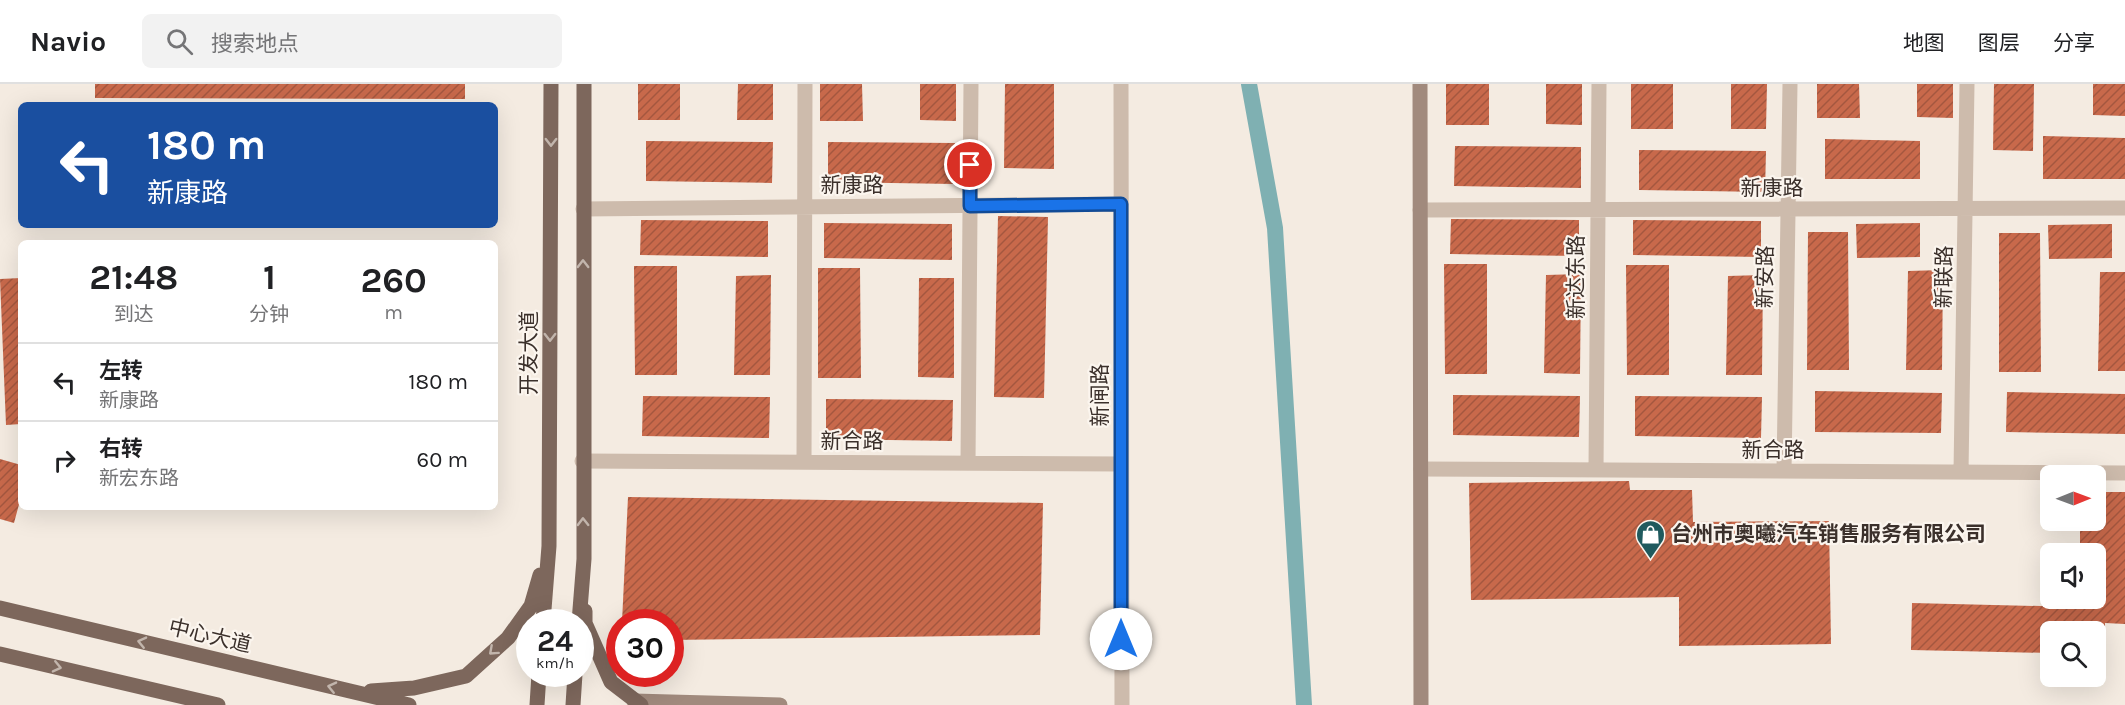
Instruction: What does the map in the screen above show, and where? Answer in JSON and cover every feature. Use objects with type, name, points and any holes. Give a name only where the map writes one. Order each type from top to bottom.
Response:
[{"type":"main road","name":"开发大道","points":[[544,609],[549,546],[551,84]]},
{"type":"main road","points":[[584,84],[582,461],[585,624],[611,682],[637,703]]},
{"type":"main road","points":[[357,693],[414,688],[466,676],[508,638],[531,606],[549,546]]},
{"type":"main road","points":[[580,609],[584,559]]},
{"type":"main road","name":"中心大道","points":[[0,608],[409,705]]},
{"type":"main road","points":[[0,654],[218,705]]},
{"type":"main road","points":[[537,705],[538,687]]},
{"type":"main road","points":[[573,705],[574,687]]},
{"type":"street","points":[[804,462],[805,84]]},
{"type":"street","points":[[968,463],[971,84]]},
{"type":"street","name":"新闸路","points":[[1120,84],[1122,705]]},
{"type":"street","points":[[1420,84],[1421,705]]},
{"type":"street","name":"新达东路","points":[[1596,470],[1599,84]]},
{"type":"street","name":"新安路","points":[[1784,471],[1790,84]]},
{"type":"street","name":"新联路","points":[[1961,472],[1967,84]]},
{"type":"street","name":"新康路","points":[[583,208],[1121,204]]},
{"type":"street","name":"新康路","points":[[1420,210],[2125,208]]},
{"type":"street","name":"新合路","points":[[582,461],[1121,464]]},
{"type":"street","name":"新合路","points":[[1421,469],[2125,473]]},
{"type":"street","points":[[637,703],[780,705]]},
{"type":"building","points":[[95,84],[465,84],[465,99],[95,98]]},
{"type":"building","points":[[638,84],[680,84],[680,120],[638,120]]},
{"type":"building","points":[[738,84],[773,84],[773,120],[737,120]]},
{"type":"building","points":[[820,84],[862,84],[863,121],[820,121]]},
{"type":"building","points":[[920,84],[956,84],[956,121],[920,120]]},
{"type":"building","points":[[1005,84],[1054,84],[1054,169],[1004,168]]},
{"type":"building","points":[[1446,84],[1489,84],[1489,125],[1446,125]]},
{"type":"building","points":[[1546,84],[1582,84],[1582,125],[1546,124]]},
{"type":"building","points":[[1631,84],[1673,84],[1673,129],[1631,129]]},
{"type":"building","points":[[1731,84],[1767,84],[1766,129],[1731,129]]},
{"type":"building","points":[[1817,84],[1859,84],[1860,118],[1817,118]]},
{"type":"building","points":[[1917,84],[1953,84],[1953,118],[1917,117]]},
{"type":"building","points":[[1994,84],[2034,84],[2033,151],[1993,150]]},
{"type":"building","points":[[2093,84],[2125,84],[2125,116],[2093,115]]},
{"type":"building","points":[[2043,136],[2125,138],[2125,179],[2043,179]]},
{"type":"building","points":[[1825,139],[1920,141],[1920,179],[1825,179]]},
{"type":"building","points":[[646,141],[773,142],[772,183],[646,181]]},
{"type":"building","points":[[828,142],[955,143],[954,184],[828,182]]},
{"type":"building","points":[[1455,146],[1581,147],[1581,188],[1454,186]]},
{"type":"building","points":[[1639,150],[1766,151],[1765,192],[1639,190]]},
{"type":"building","points":[[998,216],[1048,217],[1044,398],[994,397]]},
{"type":"building","points":[[1451,219],[1579,220],[1579,256],[1450,254]]},
{"type":"building","points":[[641,220],[768,221],[768,257],[640,255]]},
{"type":"building","points":[[1633,220],[1761,221],[1761,257],[1633,255]]},
{"type":"building","points":[[824,223],[952,224],[952,260],[824,258]]},
{"type":"building","points":[[1920,223],[1920,257],[1857,258],[1856,224]]},
{"type":"building","points":[[2112,224],[2112,258],[2049,259],[2048,225]]},
{"type":"building","points":[[1808,232],[1848,232],[1849,370],[1807,370]]},
{"type":"building","points":[[1999,233],[2040,233],[2041,372],[1999,372]]},
{"type":"building","points":[[1444,264],[1487,264],[1487,374],[1445,374]]},
{"type":"building","points":[[1626,265],[1669,265],[1669,375],[1627,375]]},
{"type":"building","points":[[634,266],[677,266],[677,375],[635,375]]},
{"type":"building","points":[[818,268],[860,268],[861,378],[818,378]]},
{"type":"building","points":[[1943,270],[1942,370],[1906,370],[1908,271]]},
{"type":"building","points":[[2100,272],[2125,272],[2125,371],[2098,371]]},
{"type":"building","points":[[1581,274],[1580,374],[1544,373],[1546,275]]},
{"type":"building","points":[[771,275],[770,375],[734,375],[736,276]]},
{"type":"building","points":[[1763,275],[1762,375],[1726,375],[1728,276]]},
{"type":"building","points":[[18,278],[18,424],[6,425],[0,279]]},
{"type":"building","points":[[919,278],[954,278],[954,378],[918,377]]},
{"type":"building","points":[[1815,391],[1942,393],[1941,433],[1815,432]]},
{"type":"building","points":[[2007,392],[2125,394],[2125,434],[2006,432]]},
{"type":"building","points":[[1453,395],[1580,396],[1579,437],[1453,435]]},
{"type":"building","points":[[643,396],[770,397],[769,438],[642,436]]},
{"type":"building","points":[[1635,396],[1762,397],[1761,438],[1635,436]]},
{"type":"building","points":[[826,399],[953,400],[952,441],[826,439]]},
{"type":"building","points":[[0,459],[18,464],[18,508],[14,523],[0,519]]},
{"type":"building","name":"台州市奥曦汽车销售服务有限公司","points":[[1629,481],[1630,490],[1692,490],[1693,522],[1829,521],[1831,644],[1679,646],[1679,597],[1471,600],[1469,483]]},
{"type":"building","points":[[2106,492],[2125,492],[2125,624],[2106,623],[2106,621],[2040,621],[2040,653],[1911,650],[1912,603],[2040,606],[2040,609],[2106,609],[2106,543],[2080,543],[2080,531],[2106,531]]},
{"type":"building","points":[[628,497],[1043,503],[1040,635],[684,640],[684,609],[623,609]]},
{"type":"waterway","points":[[1249,84],[1275,228],[1304,705]]},
{"type":"place","name":"台州市奥曦汽车销售服务有限公司","points":[[1650,560]]},
{"type":"route","points":[[970,165],[970,206],[1121,204],[1121,639]]}]
